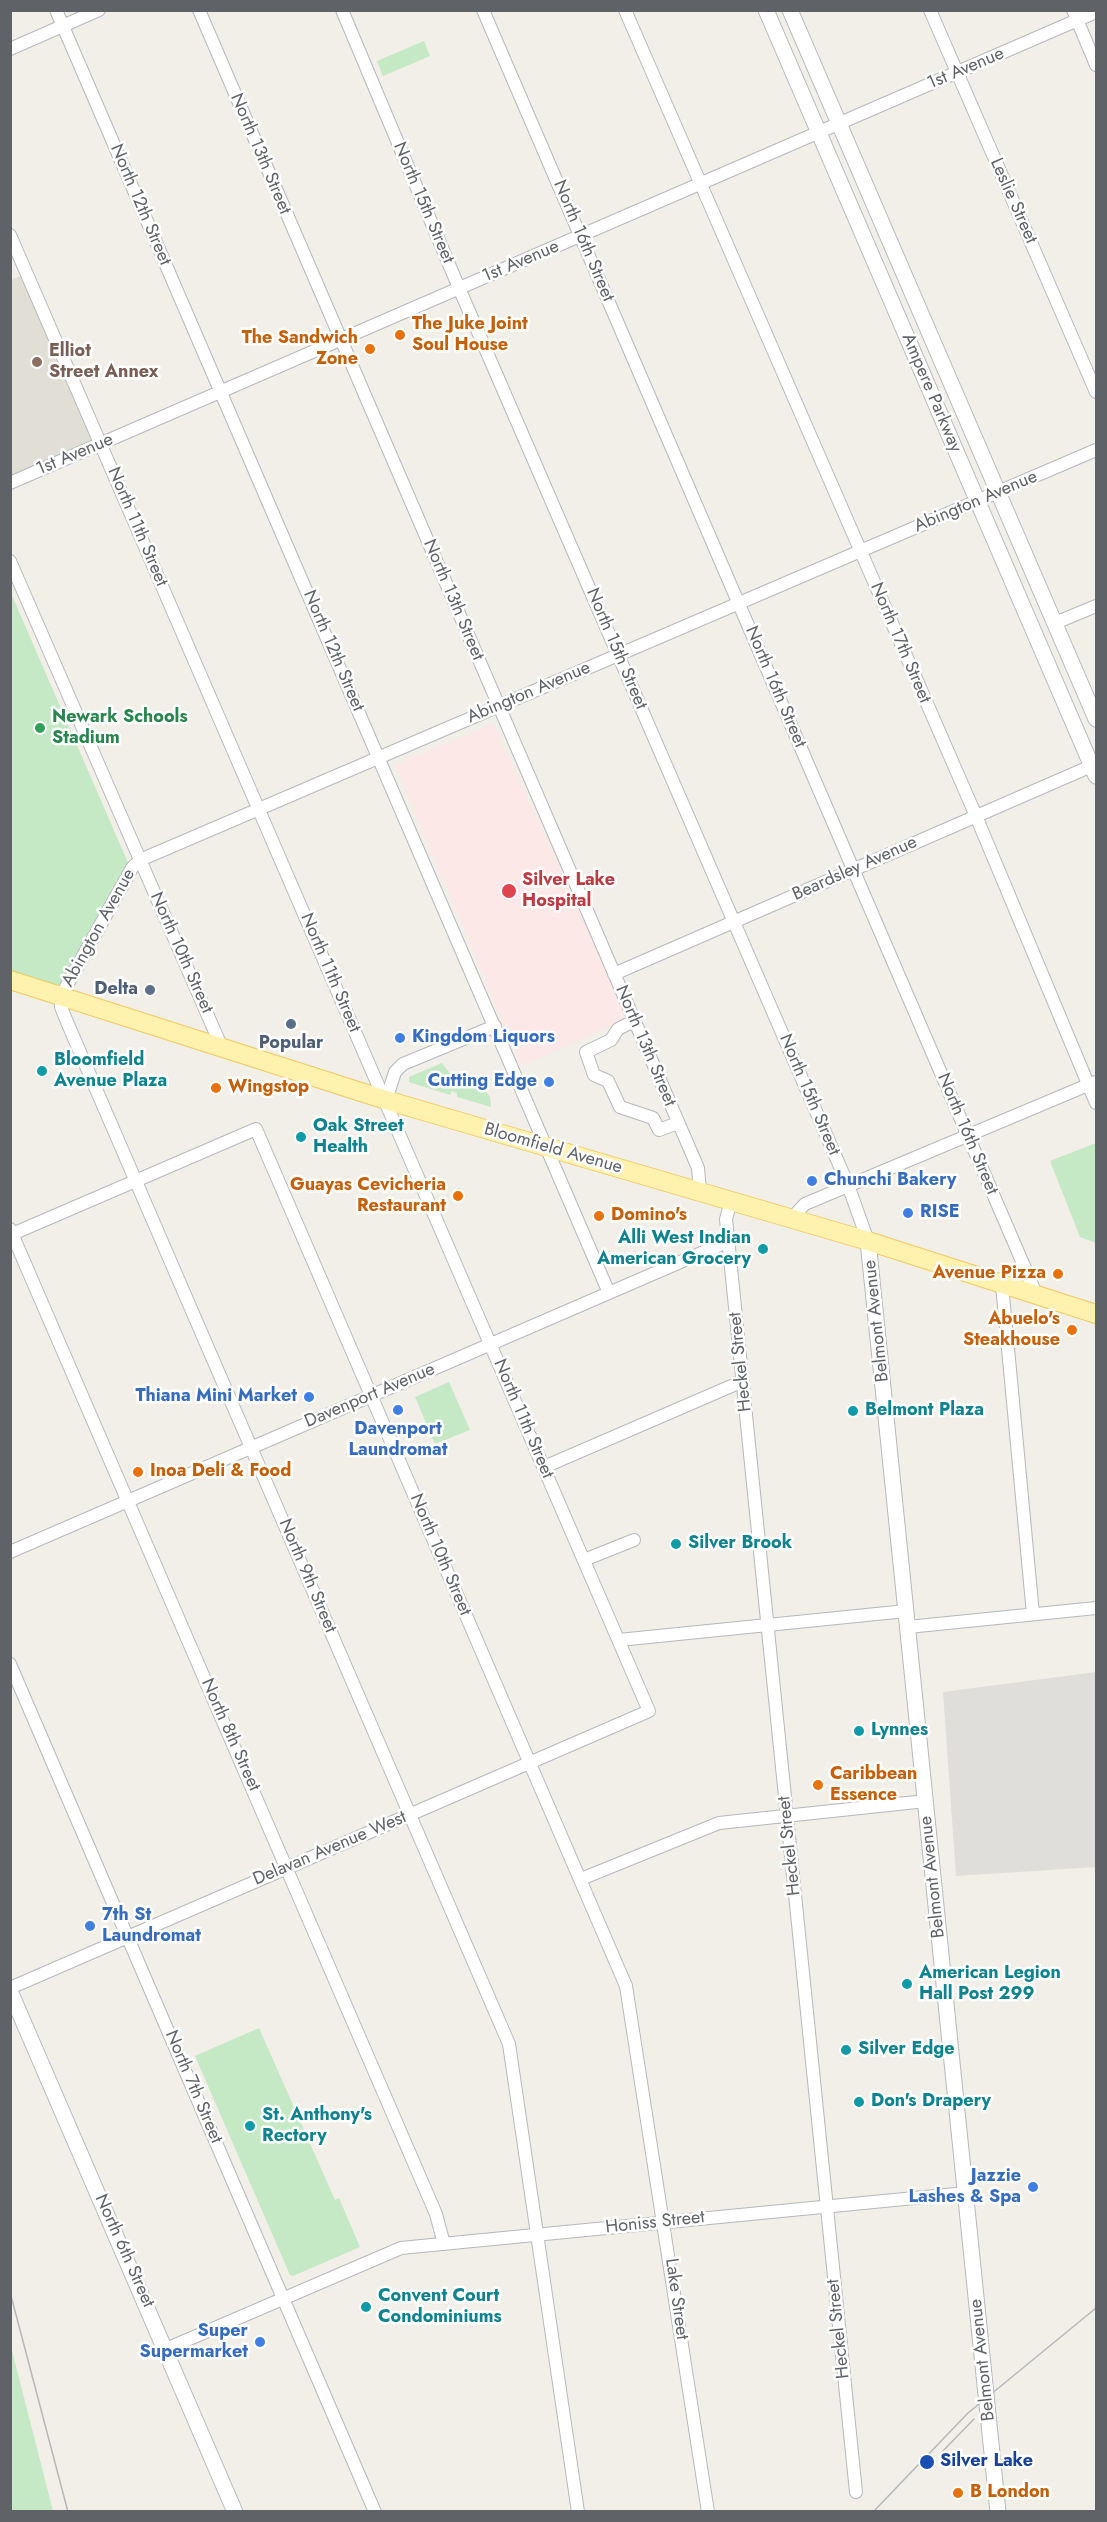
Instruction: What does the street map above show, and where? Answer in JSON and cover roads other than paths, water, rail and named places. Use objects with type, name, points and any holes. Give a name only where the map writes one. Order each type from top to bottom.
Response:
[{"type":"main road","name":"Bloomfield Avenue","points":[[10,980],[386,1100],[868,1241],[1096,1314]]},
{"type":"street","name":"North 12th Street","points":[[56,10],[609,1293]]},
{"type":"street","points":[[10,49],[99,10]]},
{"type":"street","name":"North 13th Street","points":[[198,10],[698,1168],[700,1191]]},
{"type":"street","name":"North 15th Street","points":[[342,10],[459,288],[848,1185],[868,1241]]},
{"type":"street","name":"North 16th Street","points":[[483,10],[1037,1296]]},
{"type":"street","name":"North 17th Street","points":[[624,10],[1093,1083],[1096,1103]]},
{"type":"street","name":"Ampere Parkway","points":[[766,10],[1095,769]]},
{"type":"street","name":"Ampere Parkway","points":[[790,10],[1096,720]]},
{"type":"street","name":"Leslie Street","points":[[930,10],[1096,392]]},
{"type":"street","name":"1st Avenue","points":[[10,483],[957,73],[1075,16],[1096,12]]},
{"type":"street","points":[[1075,16],[1096,64]]},
{"type":"street","name":"North 11th Street","points":[[10,235],[649,1711]]},
{"type":"street","name":"Abington Avenue","points":[[61,996],[130,871],[140,860],[1096,450]]},
{"type":"street","name":"North 10th Street","points":[[10,561],[222,1048]]},
{"type":"street","points":[[1055,623],[1096,606]]},
{"type":"street","name":"Beardsley Avenue","points":[[614,974],[976,816],[1095,769]]},
{"type":"street","name":"North 9th Street","points":[[61,996],[63,1014],[509,2044],[529,2164],[578,2511]]},
{"type":"street","points":[[634,1021],[618,1029],[611,1040],[586,1052],[594,1076],[608,1081],[620,1107],[653,1118],[659,1130],[678,1124]]},
{"type":"street","points":[[386,1100],[395,1072],[404,1065],[495,1026]]},
{"type":"street","points":[[791,1219],[805,1204],[1093,1083]]},
{"type":"street","name":"North 10th Street","points":[[136,1181],[256,1129],[624,1981]]},
{"type":"street","points":[[11,1233],[136,1181]]},
{"type":"street","name":"Heckel Street","points":[[731,1201],[726,1219],[856,2492]]},
{"type":"street","name":"North 8th Street","points":[[11,1233],[288,1868],[436,2214],[444,2244]]},
{"type":"street","name":"Davenport Avenue","points":[[10,1552],[729,1241]]},
{"type":"street","name":"Belmont Avenue","points":[[868,1241],[998,2511]]},
{"type":"street","points":[[1002,1285],[1033,1614]]},
{"type":"street","points":[[544,1467],[743,1381]]},
{"type":"street","points":[[584,1560],[634,1540]]},
{"type":"street","points":[[908,1627],[1096,1608]]},
{"type":"street","points":[[619,1640],[906,1611]]},
{"type":"street","name":"North 7th Street","points":[[10,1664],[375,2511]]},
{"type":"street","name":"Delavan Avenue West","points":[[10,1990],[649,1711]]},
{"type":"street","points":[[580,1879],[712,1825],[926,1801]]},
{"type":"street","name":"Lake Street","points":[[624,1981],[629,1997],[665,2222],[708,2511]]},
{"type":"street","name":"North 6th Street","points":[[10,1990],[236,2511]]},
{"type":"street","name":"Honiss Street","points":[[166,2349],[401,2248],[966,2193]]},
{"type":"tram line","points":[[10,2292],[68,2512]]},
{"type":"tram line","points":[[873,2512],[968,2413],[1096,2308]]},
{"type":"tram line","points":[[941,2453],[974,2419]]},
{"type":"place","name":"The Juke Joint Soul House","points":[[400,335]]},
{"type":"place","name":"The Sandwich Zone","points":[[370,349]]},
{"type":"place","name":"Elliot Street Annex","points":[[37,362]]},
{"type":"place","name":"Newark Schools Stadium","points":[[40,728]]},
{"type":"place","name":"Silver Lake Hospital","points":[[509,891]]},
{"type":"place","name":"Delta","points":[[150,990]]},
{"type":"place","name":"Popular","points":[[291,1024]]},
{"type":"place","name":"Kingdom Liquors","points":[[400,1038]]},
{"type":"place","name":"Bloomfield Avenue Plaza","points":[[42,1071]]},
{"type":"place","name":"Cutting Edge","points":[[549,1082]]},
{"type":"place","name":"Wingstop","points":[[216,1088]]},
{"type":"place","name":"Oak Street Health","points":[[301,1137]]},
{"type":"place","name":"Chunchi Bakery","points":[[812,1181]]},
{"type":"place","name":"Guayas Cevicheria Restaurant","points":[[458,1196]]},
{"type":"place","name":"RISE","points":[[908,1213]]},
{"type":"place","name":"Domino's","points":[[599,1216]]},
{"type":"place","name":"Alli West Indian American Grocery","points":[[763,1249]]},
{"type":"place","name":"Avenue Pizza","points":[[1058,1274]]},
{"type":"place","name":"Abuelo's Steakhouse","points":[[1072,1330]]},
{"type":"place","name":"Thiana Mini Market","points":[[309,1397]]},
{"type":"place","name":"Davenport Laundromat","points":[[398,1410]]},
{"type":"place","name":"Belmont Plaza","points":[[853,1411]]},
{"type":"place","name":"Inoa Deli & Food","points":[[138,1472]]},
{"type":"place","name":"Silver Brook","points":[[676,1544]]},
{"type":"place","name":"Lynnes","points":[[859,1731]]},
{"type":"place","name":"Caribbean Essence","points":[[818,1785]]},
{"type":"place","name":"7th St Laundromat","points":[[90,1926]]},
{"type":"place","name":"American Legion Hall Post 299","points":[[907,1984]]},
{"type":"place","name":"Silver Edge","points":[[846,2050]]},
{"type":"place","name":"Don's Drapery","points":[[859,2102]]},
{"type":"place","name":"St. Anthony's Rectory","points":[[250,2126]]},
{"type":"place","name":"Jazzie Lashes & Spa","points":[[1033,2187]]},
{"type":"place","name":"Convent Court Condominiums","points":[[366,2307]]},
{"type":"place","name":"Super Supermarket","points":[[260,2342]]},
{"type":"place","name":"Silver Lake","points":[[927,2462]]},
{"type":"place","name":"B London","points":[[958,2493]]}]
